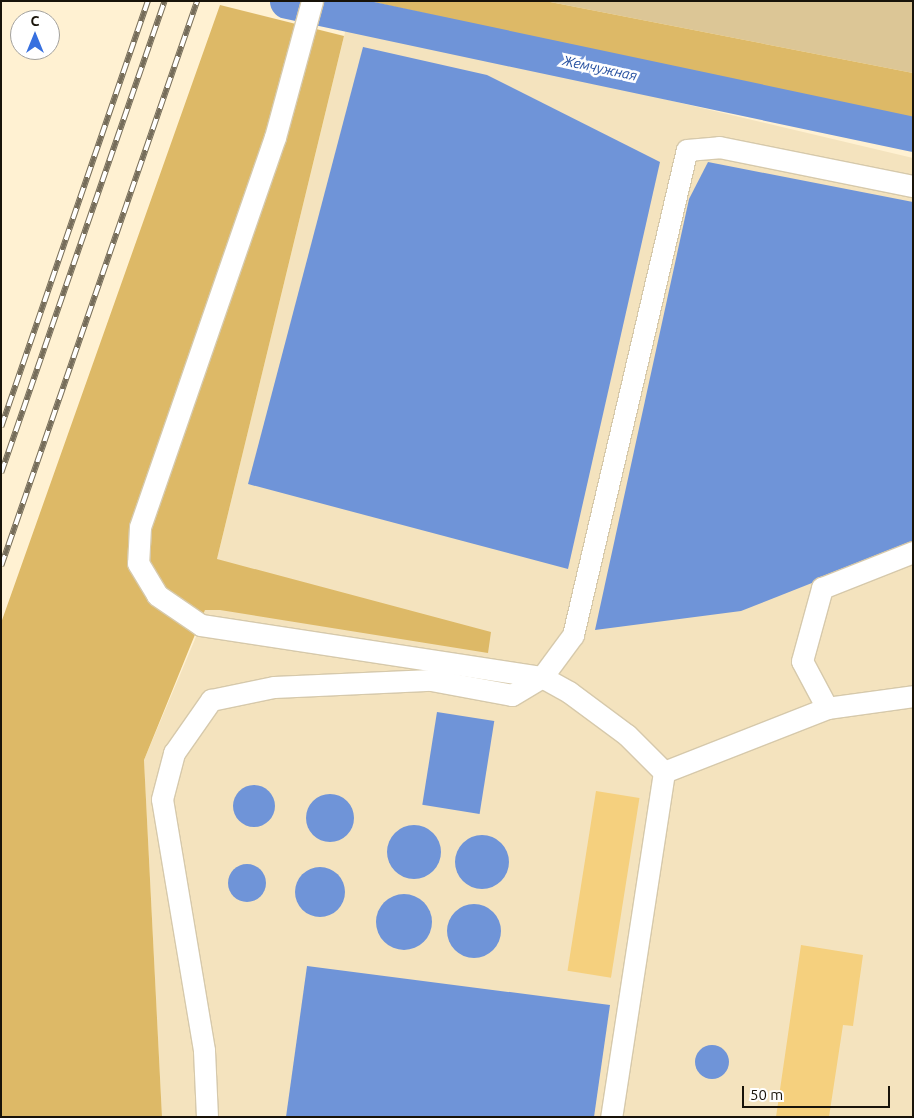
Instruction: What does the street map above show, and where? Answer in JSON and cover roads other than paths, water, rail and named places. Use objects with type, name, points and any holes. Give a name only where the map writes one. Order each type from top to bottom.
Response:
[{"type":"lane","points":[[312,1],[275,137],[140,527],[138,563],[158,595],[201,625],[542,677],[569,692],[627,736],[664,772]]},
{"type":"lane","points":[[207,1117],[204,1050],[162,799],[174,753],[210,700],[274,687],[431,680],[512,695],[542,677],[573,635],[687,150],[719,147],[913,186]]},
{"type":"lane","points":[[827,708],[802,661],[822,588],[913,552]]},
{"type":"lane","points":[[664,772],[827,708],[913,696]]},
{"type":"lane","points":[[611,1117],[664,772]]},
{"type":"water","points":[[363,47],[487,75],[660,162],[568,569],[248,484]]},
{"type":"water","points":[[708,162],[913,202],[913,543],[741,611],[595,630],[689,199]]},
{"type":"water","points":[[437,712],[494,721],[480,814],[422,805]]},
{"type":"water","points":[[254,785],[269,791],[275,806],[269,821],[254,827],[239,821],[233,806],[239,791]]},
{"type":"water","points":[[330,794],[339,796],[347,801],[352,809],[354,818],[352,827],[347,835],[339,840],[330,842],[321,840],[313,835],[308,827],[306,818],[308,809],[313,801],[321,796]]},
{"type":"water","points":[[414,825],[424,827],[433,833],[439,842],[441,852],[439,862],[433,871],[424,877],[414,879],[404,877],[395,871],[389,862],[387,852],[389,842],[395,833],[404,827]]},
{"type":"water","points":[[477,835],[487,835],[497,839],[505,847],[509,862],[505,877],[497,885],[487,889],[477,889],[467,885],[459,877],[455,867],[455,857],[459,847],[467,839]]},
{"type":"water","points":[[247,864],[261,869],[266,883],[261,897],[247,902],[233,897],[228,883],[233,869]]},
{"type":"water","points":[[320,867],[329,869],[340,878],[345,892],[343,901],[334,912],[320,917],[311,915],[300,906],[295,892],[297,883],[306,872]]},
{"type":"water","points":[[404,894],[415,896],[424,902],[430,911],[432,922],[430,933],[424,942],[415,948],[404,950],[393,948],[384,942],[378,933],[376,922],[378,911],[384,902],[393,896]]},
{"type":"water","points":[[474,904],[484,906],[493,912],[499,921],[501,931],[499,941],[493,950],[484,956],[474,958],[464,956],[455,950],[449,941],[447,931],[449,921],[455,912],[464,906]]},
{"type":"water","points":[[307,966],[610,1005],[594,1117],[286,1117]]},
{"type":"water","points":[[712,1045],[719,1046],[724,1050],[728,1055],[728,1069],[724,1074],[719,1078],[712,1079],[705,1078],[700,1074],[696,1069],[695,1062],[696,1055],[700,1050],[705,1046]]},
{"type":"waterway","name":"Жемчужная","points":[[287,1],[913,134]]},
{"type":"railway","points":[[1,427],[148,1]]},
{"type":"railway","points":[[1,473],[164,1]]},
{"type":"railway","points":[[1,566],[197,1]]}]
